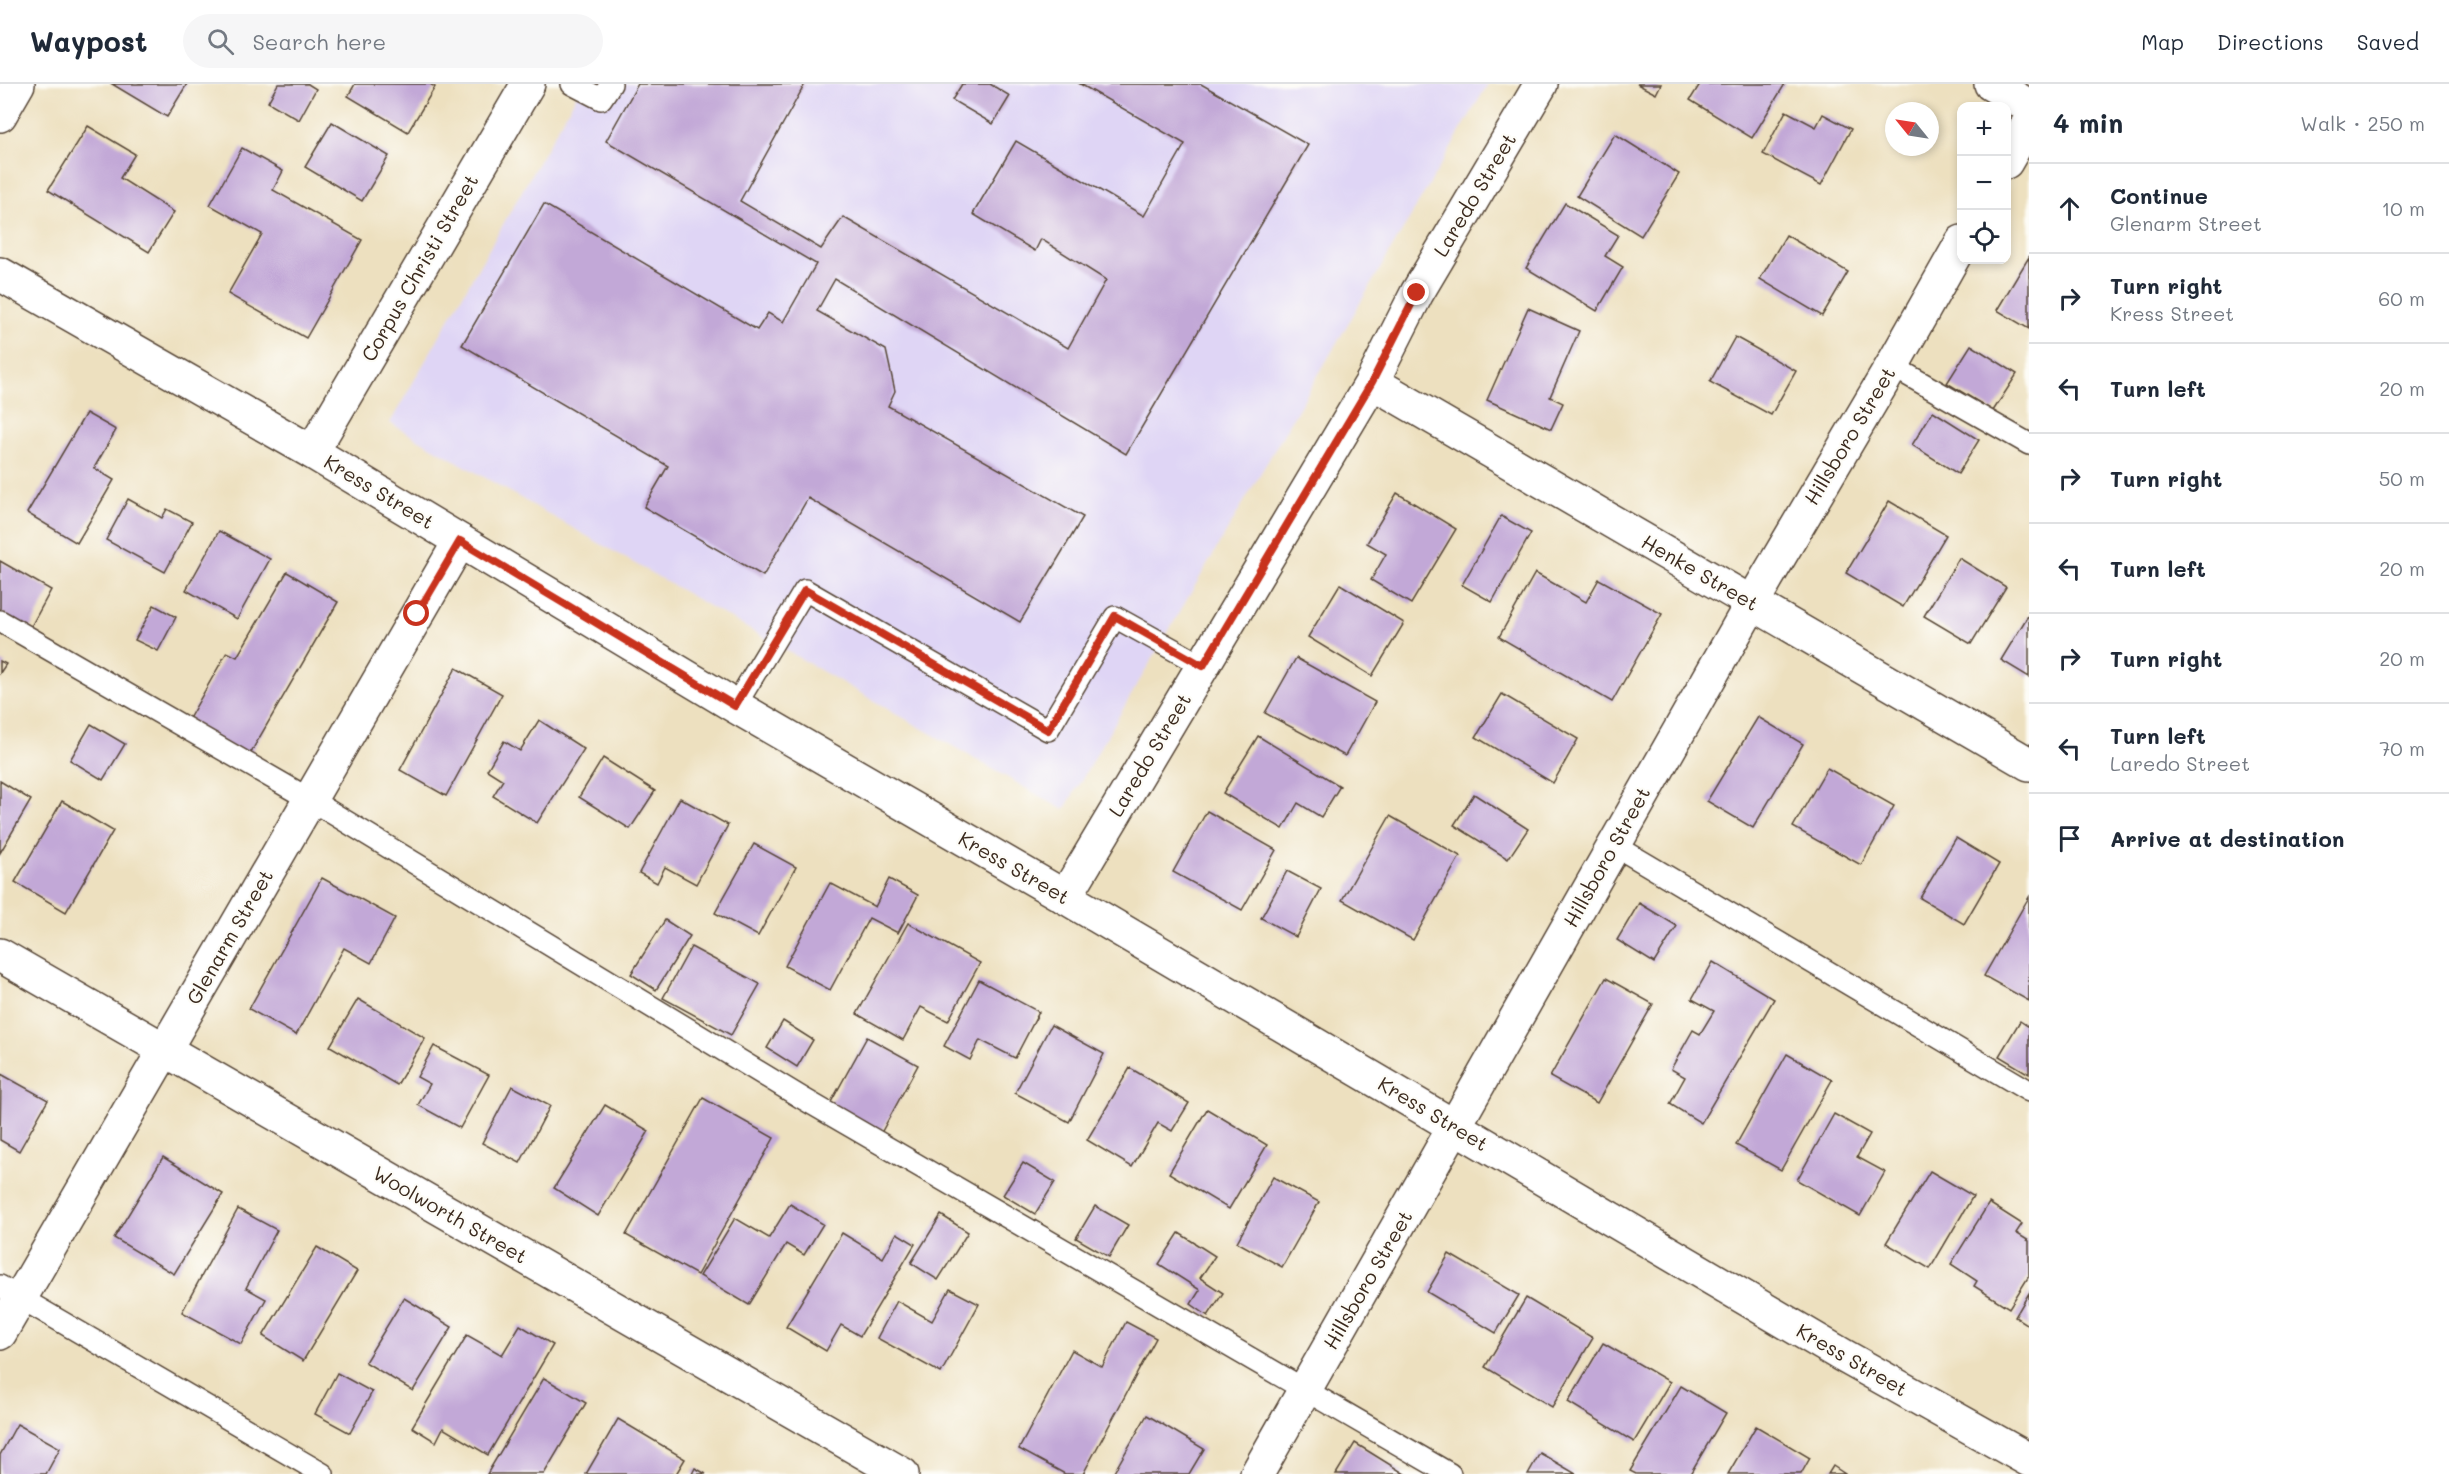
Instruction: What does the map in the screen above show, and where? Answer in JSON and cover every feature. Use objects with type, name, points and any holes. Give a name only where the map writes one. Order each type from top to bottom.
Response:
[{"type":"street","points":[[0,115],[18,84]]},
{"type":"street","name":"Corpus Christi Street","points":[[312,452],[528,84]]},
{"type":"street","name":"Laredo Street","points":[[1065,897],[1372,382],[1417,293],[1541,84]]},
{"type":"street","points":[[1991,84],[2029,106]]},
{"type":"street","points":[[2010,156],[2029,122]]},
{"type":"street","name":"Hillsboro Street","points":[[1257,1474],[1752,603],[1957,251]]},
{"type":"street","name":"Kress Street","points":[[0,274],[312,452],[735,706],[1065,897],[1842,1355],[2029,1460]]},
{"type":"street","name":"Henke Street","points":[[1372,382],[2029,764]]},
{"type":"street","name":"Glenarm Street","points":[[0,1333],[10,1292],[165,1051],[460,541]]},
{"type":"street","name":"Woolworth Street","points":[[0,955],[902,1474]]},
{"type":"lane","points":[[572,84],[601,99],[611,84]]},
{"type":"lane","points":[[1892,366],[2029,444]]},
{"type":"lane","points":[[735,706],[805,590],[1048,730],[1115,616],[1203,666]]},
{"type":"lane","points":[[0,621],[309,800],[802,1098],[1450,1474]]},
{"type":"lane","points":[[1614,845],[2029,1091]]},
{"type":"lane","points":[[10,1292],[323,1474]]},
{"type":"shaded area","points":[[583,84],[1488,84],[1064,810],[390,423]]},
{"type":"building","points":[[112,84],[187,84],[167,117]]},
{"type":"building","points":[[278,84],[308,84],[316,89],[299,120],[268,102]]},
{"type":"building","points":[[355,84],[430,84],[435,87],[408,132],[348,96]]},
{"type":"building","points":[[638,84],[805,84],[740,201],[821,249],[843,217],[1068,348],[1106,280],[1041,239],[1035,251],[973,214],[1016,141],[1144,216],[1185,144],[1080,84],[1201,84],[1308,145],[1126,454],[835,279],[817,311],[886,350],[895,391],[888,406],[1083,517],[1020,622],[808,498],[763,576],[644,507],[668,466],[462,345],[544,204],[757,330],[768,313],[783,322],[816,264],[606,141]]},
{"type":"building","points":[[962,84],[990,84],[1010,96],[993,124],[952,100]]},
{"type":"building","points":[[1637,84],[1661,84],[1656,94]]},
{"type":"building","points":[[1700,84],[1785,84],[1752,138],[1690,100]]},
{"type":"building","points":[[1786,111],[1816,127],[1823,114],[1851,129],[1821,185],[1763,154]]},
{"type":"building","points":[[332,122],[389,156],[362,201],[305,167]]},
{"type":"building","points":[[88,126],[135,154],[120,178],[174,212],[149,252],[48,190]]},
{"type":"building","points":[[1615,134],[1679,174],[1641,236],[1577,196]]},
{"type":"building","points":[[242,148],[283,171],[273,190],[362,240],[306,338],[228,294],[262,234],[210,205]]},
{"type":"building","points":[[1565,203],[1618,235],[1605,256],[1623,267],[1597,311],[1526,268]]},
{"type":"building","points":[[1786,235],[1848,272],[1822,316],[1760,279]]},
{"type":"building","points":[[2029,257],[2029,329],[1997,310]]},
{"type":"building","points":[[1528,308],[1579,331],[1550,397],[1563,403],[1551,429],[1487,400]]},
{"type":"building","points":[[1735,337],[1796,371],[1771,415],[1710,382]]},
{"type":"building","points":[[1971,345],[2017,374],[1993,411],[1947,383]]},
{"type":"building","points":[[1933,411],[1979,440],[1958,474],[1912,445]]},
{"type":"building","points":[[86,413],[116,430],[94,468],[114,480],[77,543],[27,513]]},
{"type":"building","points":[[1397,493],[1456,529],[1411,604],[1371,580],[1386,554],[1367,543]]},
{"type":"building","points":[[128,499],[162,518],[167,509],[192,522],[165,572],[106,540]]},
{"type":"building","points":[[1889,501],[1946,535],[1903,607],[1846,573]]},
{"type":"building","points":[[1501,516],[1531,533],[1492,602],[1462,585]]},
{"type":"building","points":[[219,531],[270,559],[237,619],[186,590]]},
{"type":"building","points":[[1959,558],[2006,587],[1971,644],[1924,616]]},
{"type":"building","points":[[0,561],[51,590],[29,630],[0,613]]},
{"type":"building","points":[[287,572],[338,602],[247,759],[186,724],[227,652],[237,657]]},
{"type":"building","points":[[1535,573],[1586,602],[1599,579],[1662,614],[1612,702],[1499,637]]},
{"type":"building","points":[[1340,584],[1404,623],[1372,676],[1308,637]]},
{"type":"building","points":[[154,605],[176,617],[158,651],[135,640]]},
{"type":"building","points":[[2029,614],[2029,677],[2001,660]]},
{"type":"building","points":[[1296,658],[1375,702],[1345,756],[1265,713]]},
{"type":"building","points":[[0,661],[6,664],[0,673]]},
{"type":"building","points":[[456,668],[502,694],[446,796],[400,770]]},
{"type":"building","points":[[1502,694],[1578,739],[1553,783],[1476,737]]},
{"type":"building","points":[[1758,717],[1803,744],[1753,828],[1707,801]]},
{"type":"building","points":[[539,720],[584,749],[537,823],[493,796],[503,780],[487,770],[504,741],[520,751]]},
{"type":"building","points":[[91,724],[125,744],[103,780],[70,760]]},
{"type":"building","points":[[1258,736],[1340,786],[1321,817],[1298,803],[1283,829],[1223,793]]},
{"type":"building","points":[[603,758],[655,791],[630,829],[579,797]]},
{"type":"building","points":[[1827,768],[1894,806],[1861,865],[1793,827]]},
{"type":"building","points":[[0,781],[31,800],[0,853]]},
{"type":"building","points":[[1474,794],[1528,829],[1508,859],[1454,825]]},
{"type":"building","points":[[680,798],[728,825],[696,884],[665,867],[657,883],[639,873]]},
{"type":"building","points":[[62,801],[113,831],[66,912],[15,882]]},
{"type":"building","points":[[1207,811],[1276,850],[1242,910],[1173,872]]},
{"type":"building","points":[[1390,816],[1460,856],[1413,940],[1342,900]]},
{"type":"building","points":[[1956,838],[1999,864],[1964,924],[1920,898]]},
{"type":"building","points":[[754,844],[796,867],[758,936],[715,913]]},
{"type":"building","points":[[1287,871],[1321,889],[1296,937],[1261,918]]},
{"type":"building","points":[[322,878],[395,918],[371,963],[344,948],[296,1035],[249,1009]]},
{"type":"building","points":[[889,879],[918,895],[898,933],[869,918],[830,990],[785,966],[830,883],[875,907]]},
{"type":"building","points":[[2029,897],[2029,1001],[1984,976]]},
{"type":"building","points":[[1639,903],[1677,926],[1654,963],[1617,940]]},
{"type":"building","points":[[665,920],[690,936],[656,990],[631,974]]},
{"type":"building","points":[[908,923],[980,963],[948,1021],[921,1007],[903,1040],[857,1014]]},
{"type":"building","points":[[691,947],[760,984],[731,1035],[663,998]]},
{"type":"building","points":[[1713,962],[1774,999],[1701,1123],[1670,1104],[1685,1077],[1671,1069],[1693,1030],[1700,1034],[1714,1011],[1692,999]]},
{"type":"building","points":[[1606,978],[1653,1004],[1597,1103],[1550,1077]]},
{"type":"building","points":[[979,980],[1039,1012],[1015,1058],[980,1040],[970,1060],[944,1046]]},
{"type":"building","points":[[358,999],[425,1038],[397,1085],[330,1046]]},
{"type":"building","points":[[783,1021],[813,1040],[797,1067],[767,1048]]},
{"type":"building","points":[[2020,1021],[2029,1027],[2029,1074],[1999,1056]]},
{"type":"building","points":[[1051,1025],[1104,1054],[1069,1122],[1015,1093]]},
{"type":"building","points":[[867,1037],[918,1065],[881,1133],[830,1104]]},
{"type":"building","points":[[434,1046],[489,1075],[460,1128],[418,1105],[430,1084],[417,1077]]},
{"type":"building","points":[[1787,1054],[1832,1080],[1781,1170],[1736,1145]]},
{"type":"building","points":[[1130,1068],[1189,1103],[1172,1131],[1158,1123],[1132,1167],[1087,1140]]},
{"type":"building","points":[[1,1074],[48,1100],[19,1151],[0,1140]]},
{"type":"building","points":[[512,1086],[550,1106],[520,1163],[482,1143]]},
{"type":"building","points":[[703,1098],[774,1138],[697,1275],[626,1235]]},
{"type":"building","points":[[605,1105],[649,1131],[598,1216],[554,1188]]},
{"type":"building","points":[[1207,1109],[1267,1145],[1229,1209],[1169,1173]]},
{"type":"building","points":[[1834,1114],[1870,1134],[1857,1157],[1885,1172],[1860,1216],[1797,1180]]},
{"type":"building","points":[[163,1157],[223,1194],[174,1274],[114,1238]]},
{"type":"building","points":[[1023,1163],[1055,1182],[1035,1214],[1003,1195]]},
{"type":"building","points":[[1930,1171],[1973,1196],[1930,1269],[1886,1243]]},
{"type":"building","points":[[1273,1177],[1319,1202],[1282,1267],[1237,1242]]},
{"type":"building","points":[[1989,1203],[2022,1224],[2016,1233],[2029,1241],[2029,1276],[2009,1308],[1974,1286],[1977,1281],[1951,1264]]},
{"type":"building","points":[[790,1204],[823,1224],[804,1255],[786,1244],[749,1305],[700,1276],[735,1218],[769,1238]]},
{"type":"building","points":[[1095,1206],[1128,1225],[1109,1257],[1076,1238]]},
{"type":"building","points":[[238,1209],[277,1230],[246,1288],[266,1299],[241,1344],[182,1312]]},
{"type":"building","points":[[941,1215],[968,1232],[938,1280],[911,1263]]},
{"type":"building","points":[[842,1233],[883,1258],[897,1233],[915,1244],[860,1336],[841,1325],[826,1351],[786,1327]]},
{"type":"building","points":[[1179,1233],[1215,1256],[1200,1278],[1223,1293],[1208,1316],[1191,1304],[1200,1290],[1159,1264]]},
{"type":"building","points":[[317,1247],[357,1271],[303,1361],[263,1336]]},
{"type":"building","points":[[1449,1254],[1519,1295],[1496,1333],[1427,1292]]},
{"type":"building","points":[[950,1289],[979,1304],[941,1373],[877,1338],[897,1301],[932,1321]]},
{"type":"building","points":[[2029,1293],[2029,1326],[2015,1317]]},
{"type":"building","points":[[404,1298],[452,1327],[413,1391],[365,1362]]},
{"type":"building","points":[[1526,1298],[1593,1338],[1552,1407],[1485,1367]]},
{"type":"building","points":[[1126,1322],[1156,1338],[1083,1474],[1065,1474],[1019,1449],[1072,1350],[1102,1367]]},
{"type":"building","points":[[520,1325],[553,1345],[488,1455],[443,1428],[436,1442],[412,1427],[467,1335],[502,1355]]},
{"type":"building","points":[[1603,1343],[1670,1382],[1634,1442],[1568,1402]]},
{"type":"building","points":[[337,1373],[372,1392],[350,1433],[315,1414]]},
{"type":"building","points":[[544,1378],[586,1403],[544,1474],[487,1474]]},
{"type":"building","points":[[1681,1386],[1726,1413],[1690,1474],[1636,1474],[1630,1471]]},
{"type":"building","points":[[1147,1415],[1204,1449],[1189,1474],[1113,1474]]},
{"type":"building","points":[[618,1419],[685,1459],[676,1474],[586,1474]]},
{"type":"building","points":[[17,1424],[60,1448],[46,1474],[0,1474],[0,1455]]},
{"type":"building","points":[[1756,1426],[1810,1458],[1801,1474],[1728,1474]]},
{"type":"building","points":[[1355,1443],[1405,1474],[1336,1474]]},
{"type":"building","points":[[1540,1453],[1576,1474],[1528,1474]]},
{"type":"building","points":[[1833,1466],[1845,1474],[1828,1474]]},
{"type":"building","points":[[695,1468],[706,1474],[692,1474]]},
{"type":"route","points":[[417,614],[460,541],[735,706],[805,590],[1048,730],[1115,616],[1203,666],[1372,382],[1417,293]]}]
